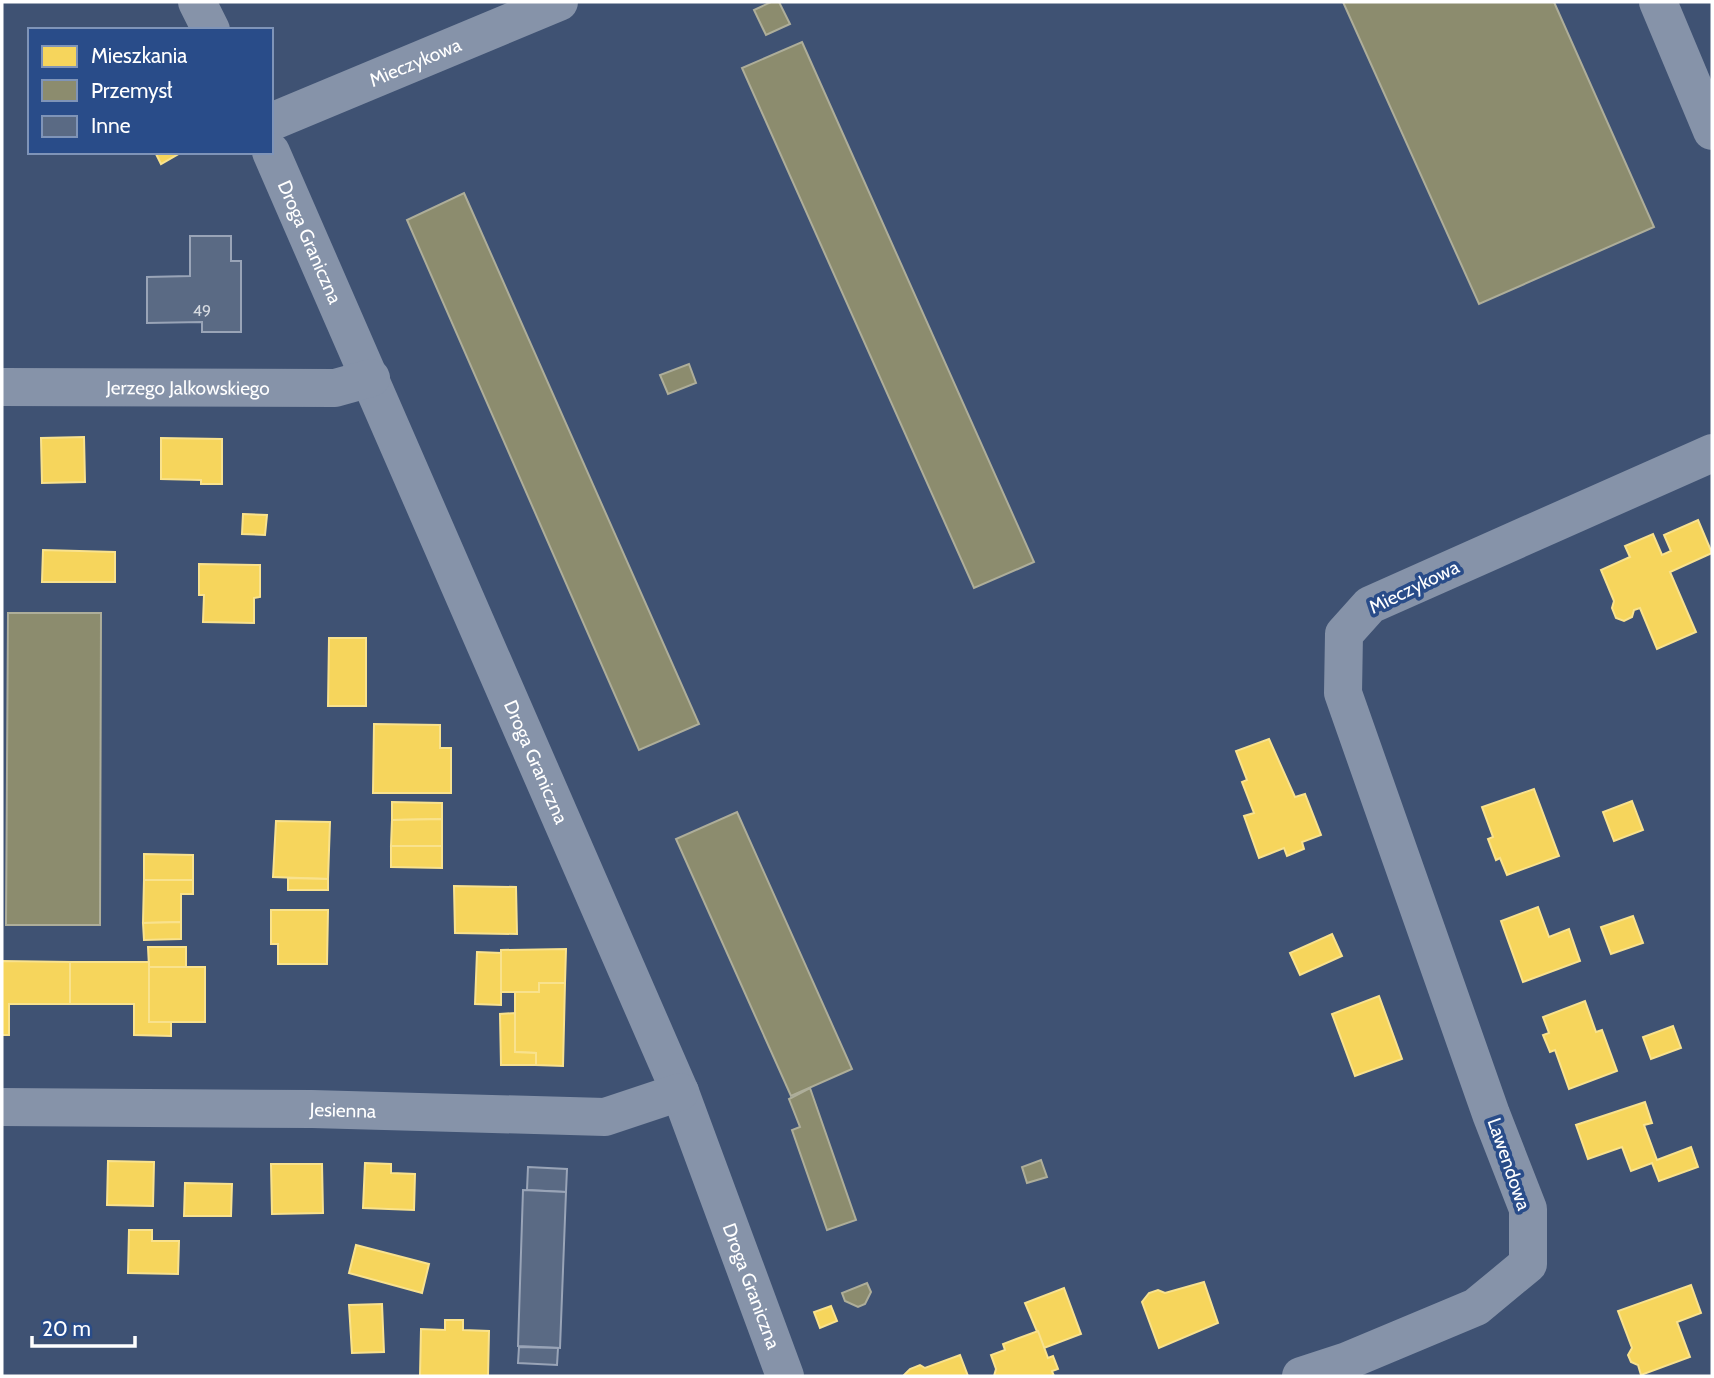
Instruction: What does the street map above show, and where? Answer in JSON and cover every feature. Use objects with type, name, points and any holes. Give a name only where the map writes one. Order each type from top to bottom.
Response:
[{"type":"street","points":[[197,2],[210,28]]},
{"type":"street","name":"Mieczykowa","points":[[273,120],[559,2]]},
{"type":"street","points":[[1658,2],[1712,131]]},
{"type":"street","name":"Droga Graniczna","points":[[272,154],[680,1092],[785,1376]]},
{"type":"street","name":"Jerzego Jalkowskiego","points":[[2,387],[335,388],[371,379]]},
{"type":"street","name":"Mieczykowa","points":[[1432,944],[1343,692],[1344,634],[1370,605],[1712,453]]},
{"type":"street","name":"Lawendowa","points":[[1301,1376],[1348,1361],[1476,1307],[1528,1265],[1528,1209],[1432,944]]},
{"type":"street","name":"Jesienna","points":[[2,1107],[312,1109],[605,1117],[680,1092]]},
{"type":"building: Mieszkania","points":[[156,154],[178,154],[161,164]]},
{"type":"building: Mieszkania","points":[[84,437],[85,482],[42,483],[41,438]]},
{"type":"building: Mieszkania","points":[[161,438],[222,439],[222,484],[201,484],[201,480],[161,479]]},
{"type":"building: Mieszkania","points":[[243,514],[267,515],[265,535],[242,534]]},
{"type":"building: Mieszkania","points":[[1698,520],[1712,553],[1670,572],[1696,632],[1657,649],[1640,608],[1634,610],[1632,617],[1624,621],[1616,618],[1612,608],[1614,601],[1601,570],[1630,557],[1625,546],[1653,534],[1662,555],[1671,551],[1664,535]]},
{"type":"building: Mieszkania","points":[[43,550],[115,552],[115,582],[42,582]]},
{"type":"building: Mieszkania","points":[[199,564],[260,565],[260,597],[254,598],[254,623],[203,622],[204,595],[199,595]]},
{"type":"building: Mieszkania","points":[[329,638],[366,638],[366,706],[328,706]]},
{"type":"building: Mieszkania","points":[[374,724],[440,725],[440,748],[451,748],[451,793],[373,793]]},
{"type":"building: Mieszkania","points":[[1269,739],[1295,797],[1305,794],[1321,835],[1302,842],[1304,849],[1287,856],[1284,848],[1259,858],[1244,816],[1254,813],[1242,782],[1247,780],[1236,751]]},
{"type":"building: Mieszkania","points":[[1534,789],[1559,856],[1507,875],[1500,858],[1496,860],[1488,839],[1493,837],[1482,807]]},
{"type":"building: Mieszkania","points":[[1632,801],[1643,830],[1614,841],[1603,812]]},
{"type":"building: Mieszkania","points":[[392,802],[442,803],[442,819],[392,820]]},
{"type":"building: Mieszkania","points":[[442,819],[442,846],[391,846],[392,820]]},
{"type":"building: Mieszkania","points":[[276,821],[330,822],[328,879],[273,877]]},
{"type":"building: Mieszkania","points":[[391,846],[442,846],[442,868],[391,867]]},
{"type":"building: Mieszkania","points":[[144,854],[193,855],[193,880],[144,880]]},
{"type":"building: Mieszkania","points":[[288,878],[328,879],[328,890],[288,890]]},
{"type":"building: Mieszkania","points":[[144,880],[193,880],[193,894],[181,894],[181,922],[143,923]]},
{"type":"building: Mieszkania","points":[[454,886],[516,887],[517,934],[455,933]]},
{"type":"building: Mieszkania","points":[[1538,907],[1549,937],[1569,929],[1580,961],[1523,982],[1501,921]]},
{"type":"building: Mieszkania","points":[[271,910],[328,910],[327,964],[278,964],[278,944],[271,944]]},
{"type":"building: Mieszkania","points":[[1633,916],[1643,943],[1611,954],[1601,927]]},
{"type":"building: Mieszkania","points":[[181,922],[181,939],[144,940],[143,923]]},
{"type":"building: Mieszkania","points":[[1332,934],[1342,956],[1300,975],[1290,953]]},
{"type":"building: Mieszkania","points":[[148,947],[186,947],[186,967],[149,967]]},
{"type":"building: Mieszkania","points":[[566,949],[565,983],[539,983],[539,992],[501,992],[501,950]]},
{"type":"building: Mieszkania","points":[[477,952],[501,953],[501,1005],[475,1004]]},
{"type":"building: Mieszkania","points":[[2,961],[70,962],[70,1004],[9,1004],[9,1035],[2,1035]]},
{"type":"building: Mieszkania","points":[[70,962],[149,962],[149,1022],[171,1022],[171,1036],[134,1035],[134,1004],[70,1004]]},
{"type":"building: Mieszkania","points":[[149,967],[205,967],[205,1022],[149,1022]]},
{"type":"building: Mieszkania","points":[[539,983],[565,983],[563,1066],[536,1065],[536,1053],[515,1052],[515,992],[539,992]]},
{"type":"building: Mieszkania","points":[[1379,996],[1402,1059],[1355,1076],[1332,1014]]},
{"type":"building: Mieszkania","points":[[1585,1001],[1596,1032],[1602,1030],[1617,1071],[1569,1089],[1555,1050],[1550,1052],[1543,1035],[1549,1033],[1543,1017]]},
{"type":"building: Mieszkania","points":[[515,1013],[515,1052],[536,1053],[536,1065],[501,1065],[500,1014]]},
{"type":"building: Mieszkania","points":[[1673,1026],[1681,1048],[1651,1059],[1643,1037]]},
{"type":"building: Mieszkania","points":[[1645,1102],[1652,1123],[1644,1125],[1657,1160],[1691,1147],[1698,1167],[1659,1181],[1652,1163],[1631,1171],[1622,1147],[1588,1159],[1576,1125]]},
{"type":"building: Mieszkania","points":[[108,1161],[154,1162],[153,1206],[107,1205]]},
{"type":"building: Mieszkania","points":[[365,1163],[391,1164],[391,1173],[415,1174],[414,1210],[363,1208]]},
{"type":"building: Mieszkania","points":[[271,1164],[322,1164],[323,1213],[272,1214]]},
{"type":"building: Mieszkania","points":[[185,1183],[232,1184],[231,1216],[184,1216]]},
{"type":"building: Mieszkania","points":[[129,1230],[152,1230],[152,1241],[179,1241],[178,1274],[128,1273]]},
{"type":"building: Mieszkania","points":[[356,1245],[429,1264],[422,1293],[349,1273]]},
{"type":"building: Mieszkania","points":[[1204,1282],[1218,1323],[1159,1348],[1142,1302],[1149,1293],[1158,1290],[1165,1293]]},
{"type":"building: Mieszkania","points":[[1691,1285],[1701,1313],[1677,1322],[1690,1357],[1641,1375],[1638,1365],[1631,1362],[1628,1355],[1632,1348],[1618,1311]]},
{"type":"building: Mieszkania","points":[[1064,1288],[1081,1334],[1044,1348],[1025,1303]]},
{"type":"building: Mieszkania","points":[[382,1304],[384,1352],[352,1353],[349,1305]]},
{"type":"building: Mieszkania","points":[[831,1306],[837,1321],[820,1328],[814,1312]]},
{"type":"building: Mieszkania","points":[[445,1320],[463,1320],[463,1330],[489,1331],[488,1376],[420,1376],[421,1329],[445,1330]]},
{"type":"building: Mieszkania","points":[[1038,1331],[1048,1358],[1053,1356],[1058,1369],[1052,1371],[1054,1376],[994,1376],[996,1369],[991,1355],[1005,1350],[1003,1344]]},
{"type":"building: Mieszkania","points":[[960,1355],[968,1376],[903,1376],[920,1365],[925,1368]]},
{"type":"building: Przemysł","points":[[771,2],[779,2],[790,24],[766,35],[754,10]]},
{"type":"building: Przemysł","points":[[1343,2],[1554,2],[1654,227],[1479,304]]},
{"type":"building: Przemysł","points":[[802,42],[1034,562],[974,588],[742,68]]},
{"type":"building: Przemysł","points":[[464,193],[699,724],[639,750],[407,220]]},
{"type":"building: Przemysł","points":[[689,364],[696,383],[668,394],[660,375]]},
{"type":"building: Przemysł","points":[[8,613],[101,613],[100,925],[6,925]]},
{"type":"building: Przemysł","points":[[737,812],[852,1069],[791,1096],[676,839]]},
{"type":"building: Przemysł","points":[[810,1088],[856,1220],[827,1230],[792,1130],[800,1127],[789,1099]]},
{"type":"building: Przemysł","points":[[1041,1160],[1047,1177],[1027,1183],[1022,1167]]},
{"type":"building: Przemysł","points":[[867,1283],[871,1292],[865,1304],[858,1307],[845,1301],[842,1293]]},
{"type":"building: Inne","points":[[190,236],[231,236],[231,261],[241,261],[241,332],[202,332],[202,322],[147,323],[147,277],[190,276]]},
{"type":"building: Inne","points":[[528,1167],[567,1169],[566,1192],[527,1190]]},
{"type":"building: Inne","points":[[523,1190],[566,1192],[560,1348],[518,1346]]},
{"type":"building: Inne","points":[[519,1347],[558,1348],[557,1365],[518,1363]]}]
